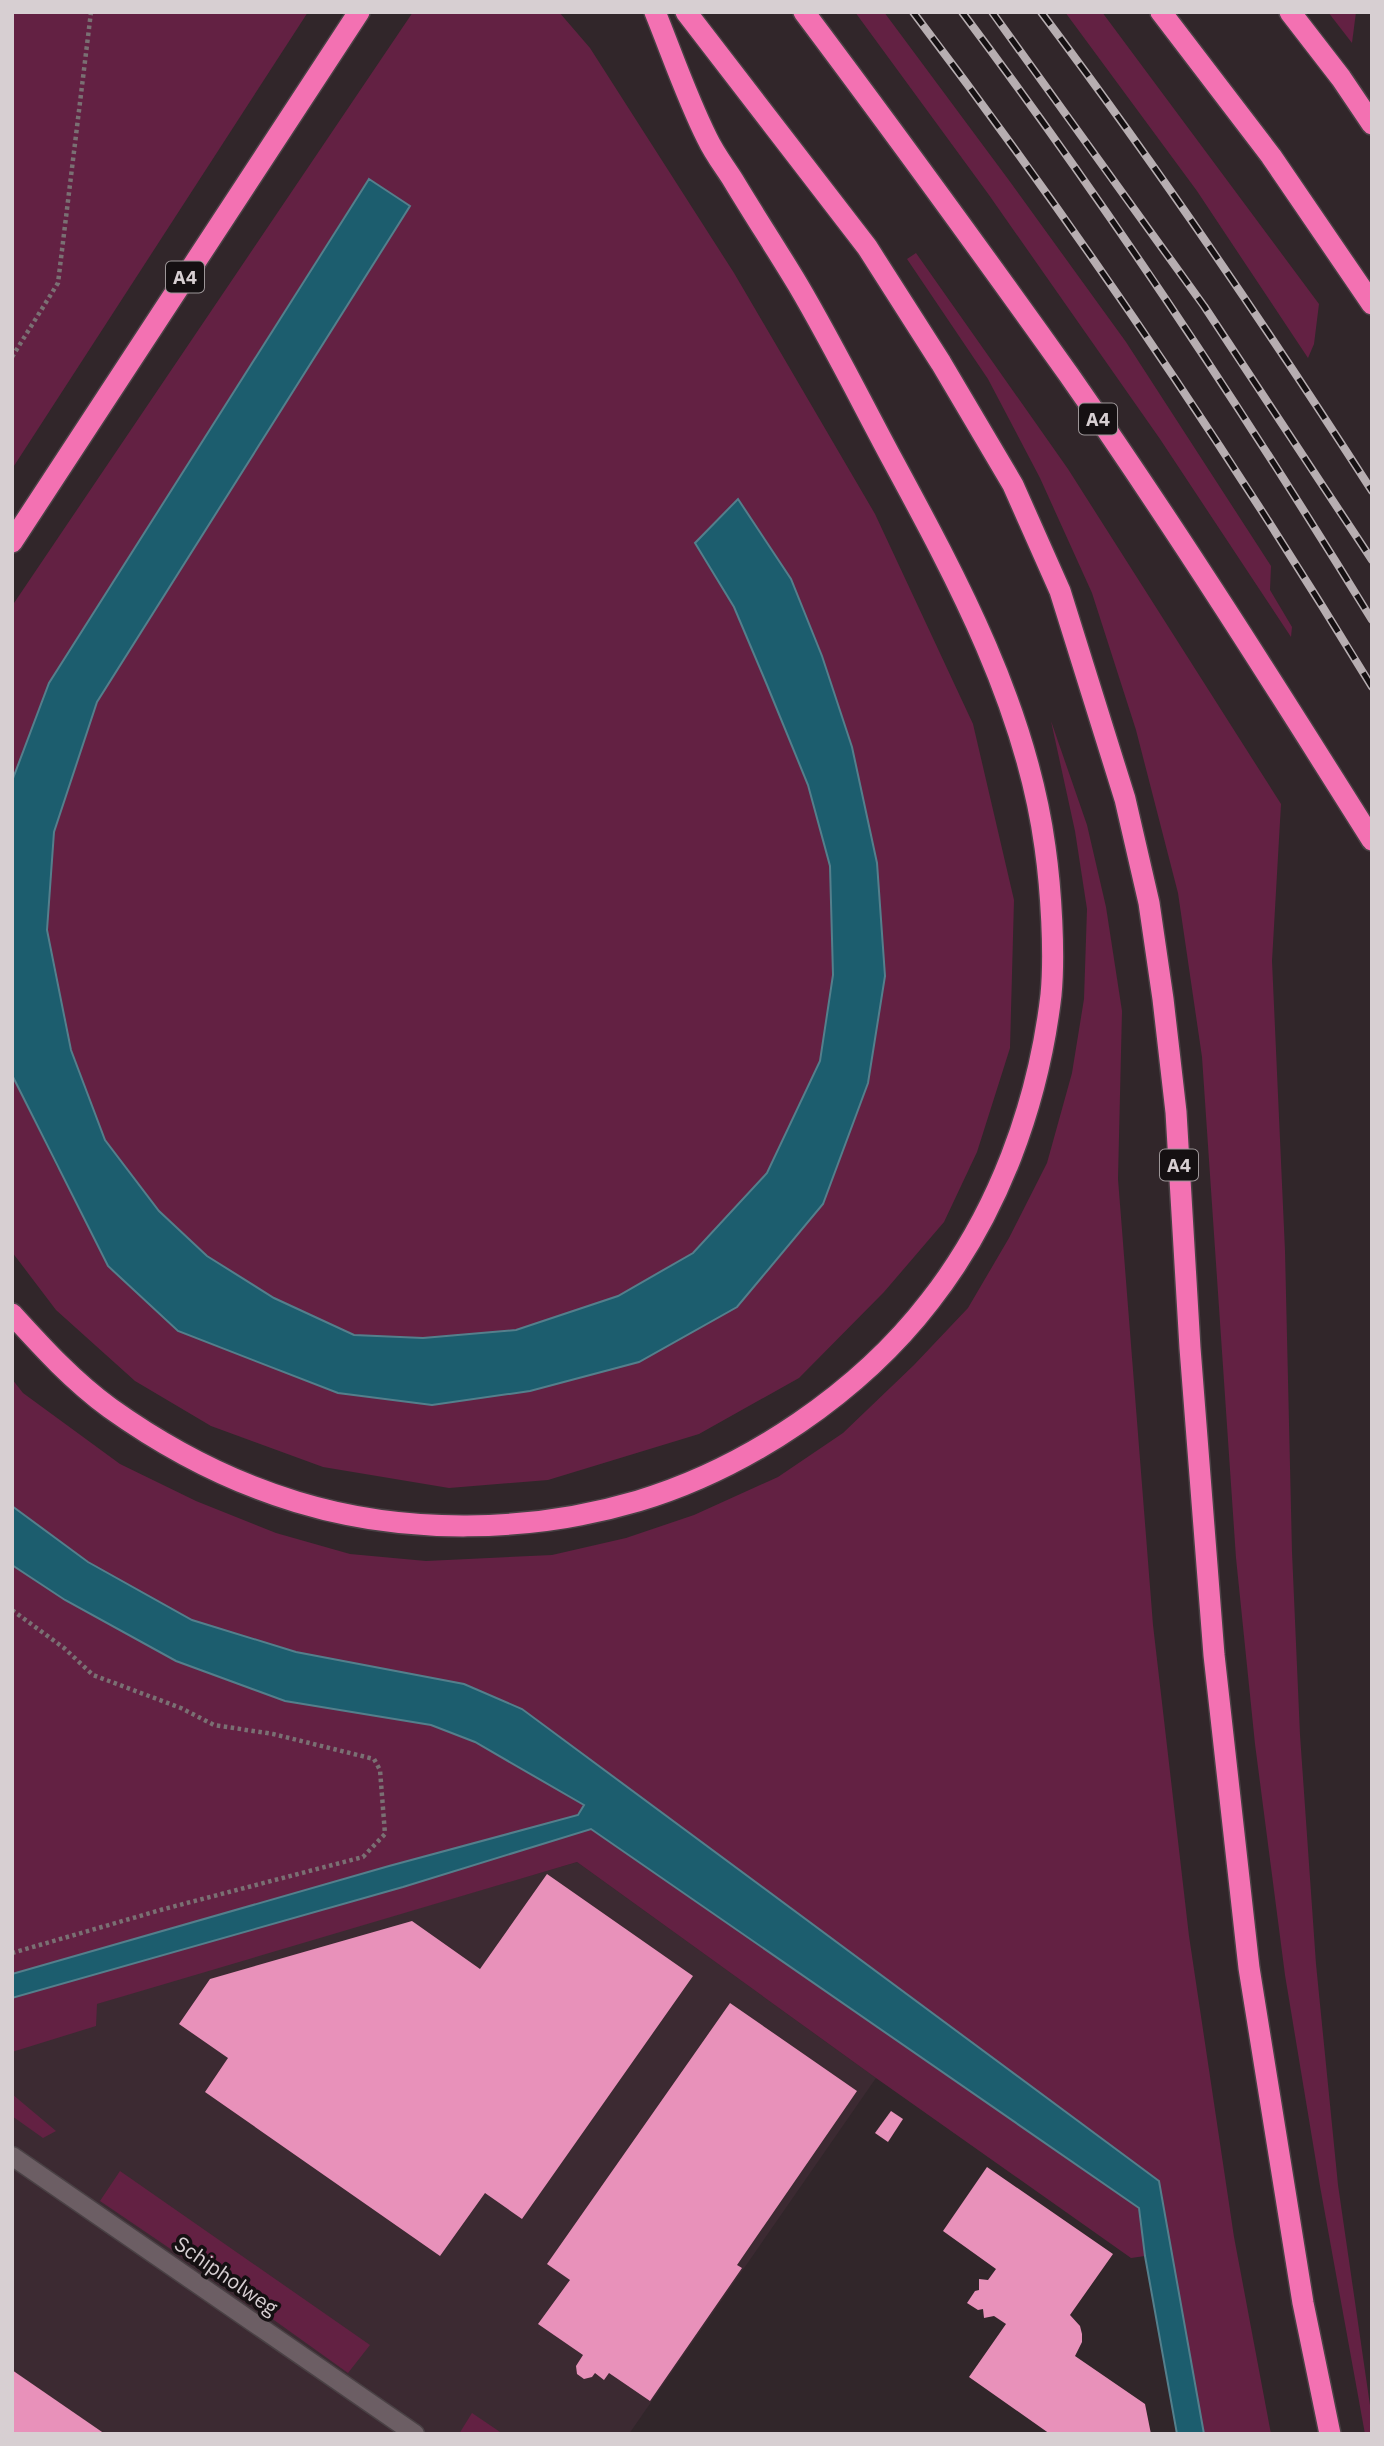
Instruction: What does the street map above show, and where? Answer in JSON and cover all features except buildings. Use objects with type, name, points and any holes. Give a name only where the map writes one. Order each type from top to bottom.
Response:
[{"type":"highway","name":"A4","points":[[12,542],[359,12]]},
{"type":"highway","points":[[12,1314],[58,1365],[109,1407],[169,1447],[234,1479],[296,1502],[364,1518],[433,1525],[502,1525],[575,1515],[639,1500],[719,1468],[766,1444],[810,1414],[877,1360],[928,1304],[965,1251],[998,1189],[1025,1119],[1041,1057],[1052,990],[1051,919],[1045,846],[1031,779],[1012,711],[957,579],[801,290],[707,139],[655,12]]},
{"type":"highway","name":"A4","points":[[686,12],[867,247],[941,363],[1013,485],[1060,591],[1125,799],[1149,903],[1176,1112],[1190,1348],[1214,1655],[1250,1968],[1303,2303],[1330,2434]]},
{"type":"highway","name":"A4","points":[[804,12],[914,159],[1070,377],[1194,560],[1372,841]]},
{"type":"highway","points":[[1161,12],[1271,156],[1372,304]]},
{"type":"highway","points":[[1290,12],[1372,124]]},
{"type":"street","name":"Schipholweg","points":[[12,2156],[415,2434]]},
{"type":"path","points":[[12,358],[58,283],[91,12]]},
{"type":"path","points":[[12,1610],[64,1648],[93,1675],[181,1708],[214,1725],[273,1734],[374,1759],[380,1770],[385,1833],[363,1857],[164,1909],[12,1953]]},
{"type":"shaded area","points":[[12,12],[308,12],[12,469]]},
{"type":"shaded area","points":[[413,12],[559,12],[590,48],[734,273],[875,514],[973,724],[1014,900],[1010,1048],[977,1152],[944,1222],[884,1292],[799,1378],[699,1434],[548,1480],[449,1488],[323,1467],[211,1426],[135,1381],[56,1310],[12,1252],[12,1075],[57,1167],[178,1331],[338,1393],[432,1405],[530,1391],[639,1362],[823,1204],[877,863],[852,747],[822,656],[791,579],[738,499],[695,543],[734,607],[808,785],[830,866],[833,975],[820,1061],[767,1173],[693,1253],[618,1296],[516,1330],[423,1338],[354,1335],[274,1298],[207,1256],[159,1211],[105,1140],[71,1049],[47,930],[54,832],[97,702],[410,206],[368,179],[49,683],[12,781],[12,606]]},
{"type":"shaded area","points":[[855,12],[884,12],[1126,342],[1271,566],[1270,590],[1292,627],[1291,637],[1160,439],[989,195]]},
{"type":"shaded area","points":[[1065,12],[1102,12],[1319,304],[1314,344],[1308,358],[1197,191]]},
{"type":"shaded area","points":[[1328,12],[1356,12],[1352,43]]},
{"type":"shaded area","points":[[916,253],[1068,469],[1281,804],[1272,961],[1285,1251],[1292,1552],[1300,1735],[1316,1964],[1338,2185],[1372,2434],[1365,2434],[1320,2186],[1285,1975],[1255,1744],[1236,1558],[1202,1057],[1178,893],[1136,730],[1092,593],[1040,478],[988,379],[907,259]]},
{"type":"shaded area","points":[[1051,721],[1087,825],[1106,907],[1122,1011],[1118,1179],[1153,1625],[1189,1936],[1234,2237],[1271,2434],[1204,2434],[1159,2181],[464,1684],[296,1652],[192,1620],[88,1562],[12,1506],[12,1379],[23,1393],[120,1464],[196,1501],[276,1533],[350,1554],[426,1561],[552,1555],[626,1538],[694,1515],[778,1477],[843,1433],[914,1365],[968,1308],[1009,1238],[1047,1163],[1072,1073],[1084,999],[1087,909],[1075,831]]},
{"type":"shaded area","points":[[12,1565],[65,1600],[176,1661],[285,1701],[431,1724],[475,1742],[584,1805],[579,1815],[389,1866],[12,1974]]},
{"type":"shaded area","points":[[591,1829],[1139,2208],[1145,2256],[1131,2258],[577,1862],[97,2004],[96,2026],[12,2052],[12,1998],[403,1887]]},
{"type":"shaded area","points":[[577,1862],[876,2078],[629,2434],[12,2434],[12,2030]]},
{"type":"shaded area","points":[[12,2094],[56,2131],[43,2138],[12,2116]]},
{"type":"shaded area","points":[[120,2171],[370,2345],[348,2373],[100,2201]]},
{"type":"shaded area","points":[[472,2413],[503,2434],[459,2434]]},
{"type":"water","points":[[369,179],[410,206],[97,702],[54,832],[47,930],[71,1050],[105,1140],[159,1211],[207,1256],[274,1298],[354,1335],[423,1338],[516,1330],[618,1296],[693,1253],[767,1173],[820,1061],[833,975],[830,866],[808,785],[734,607],[695,543],[738,499],[791,579],[822,656],[852,747],[877,863],[885,976],[868,1083],[823,1204],[737,1307],[639,1362],[530,1391],[432,1405],[338,1393],[178,1331],[108,1266],[12,1075],[12,781],[49,683]]},
{"type":"water","points":[[12,1506],[88,1562],[192,1620],[296,1652],[464,1684],[522,1709],[1159,2181],[1204,2434],[1177,2434],[1139,2208],[591,1829],[403,1887],[12,1998],[12,1974],[578,1815],[584,1805],[475,1742],[431,1725],[285,1701],[176,1661],[65,1600],[12,1565]]},
{"type":"railway","points":[[913,12],[1034,176],[1151,344],[1264,514],[1372,687]]},
{"type":"railway","points":[[962,12],[1070,160],[1174,311],[1372,620]]},
{"type":"railway","points":[[992,12],[1204,306],[1372,560]]},
{"type":"railway","points":[[1041,12],[1211,249],[1372,491]]}]
